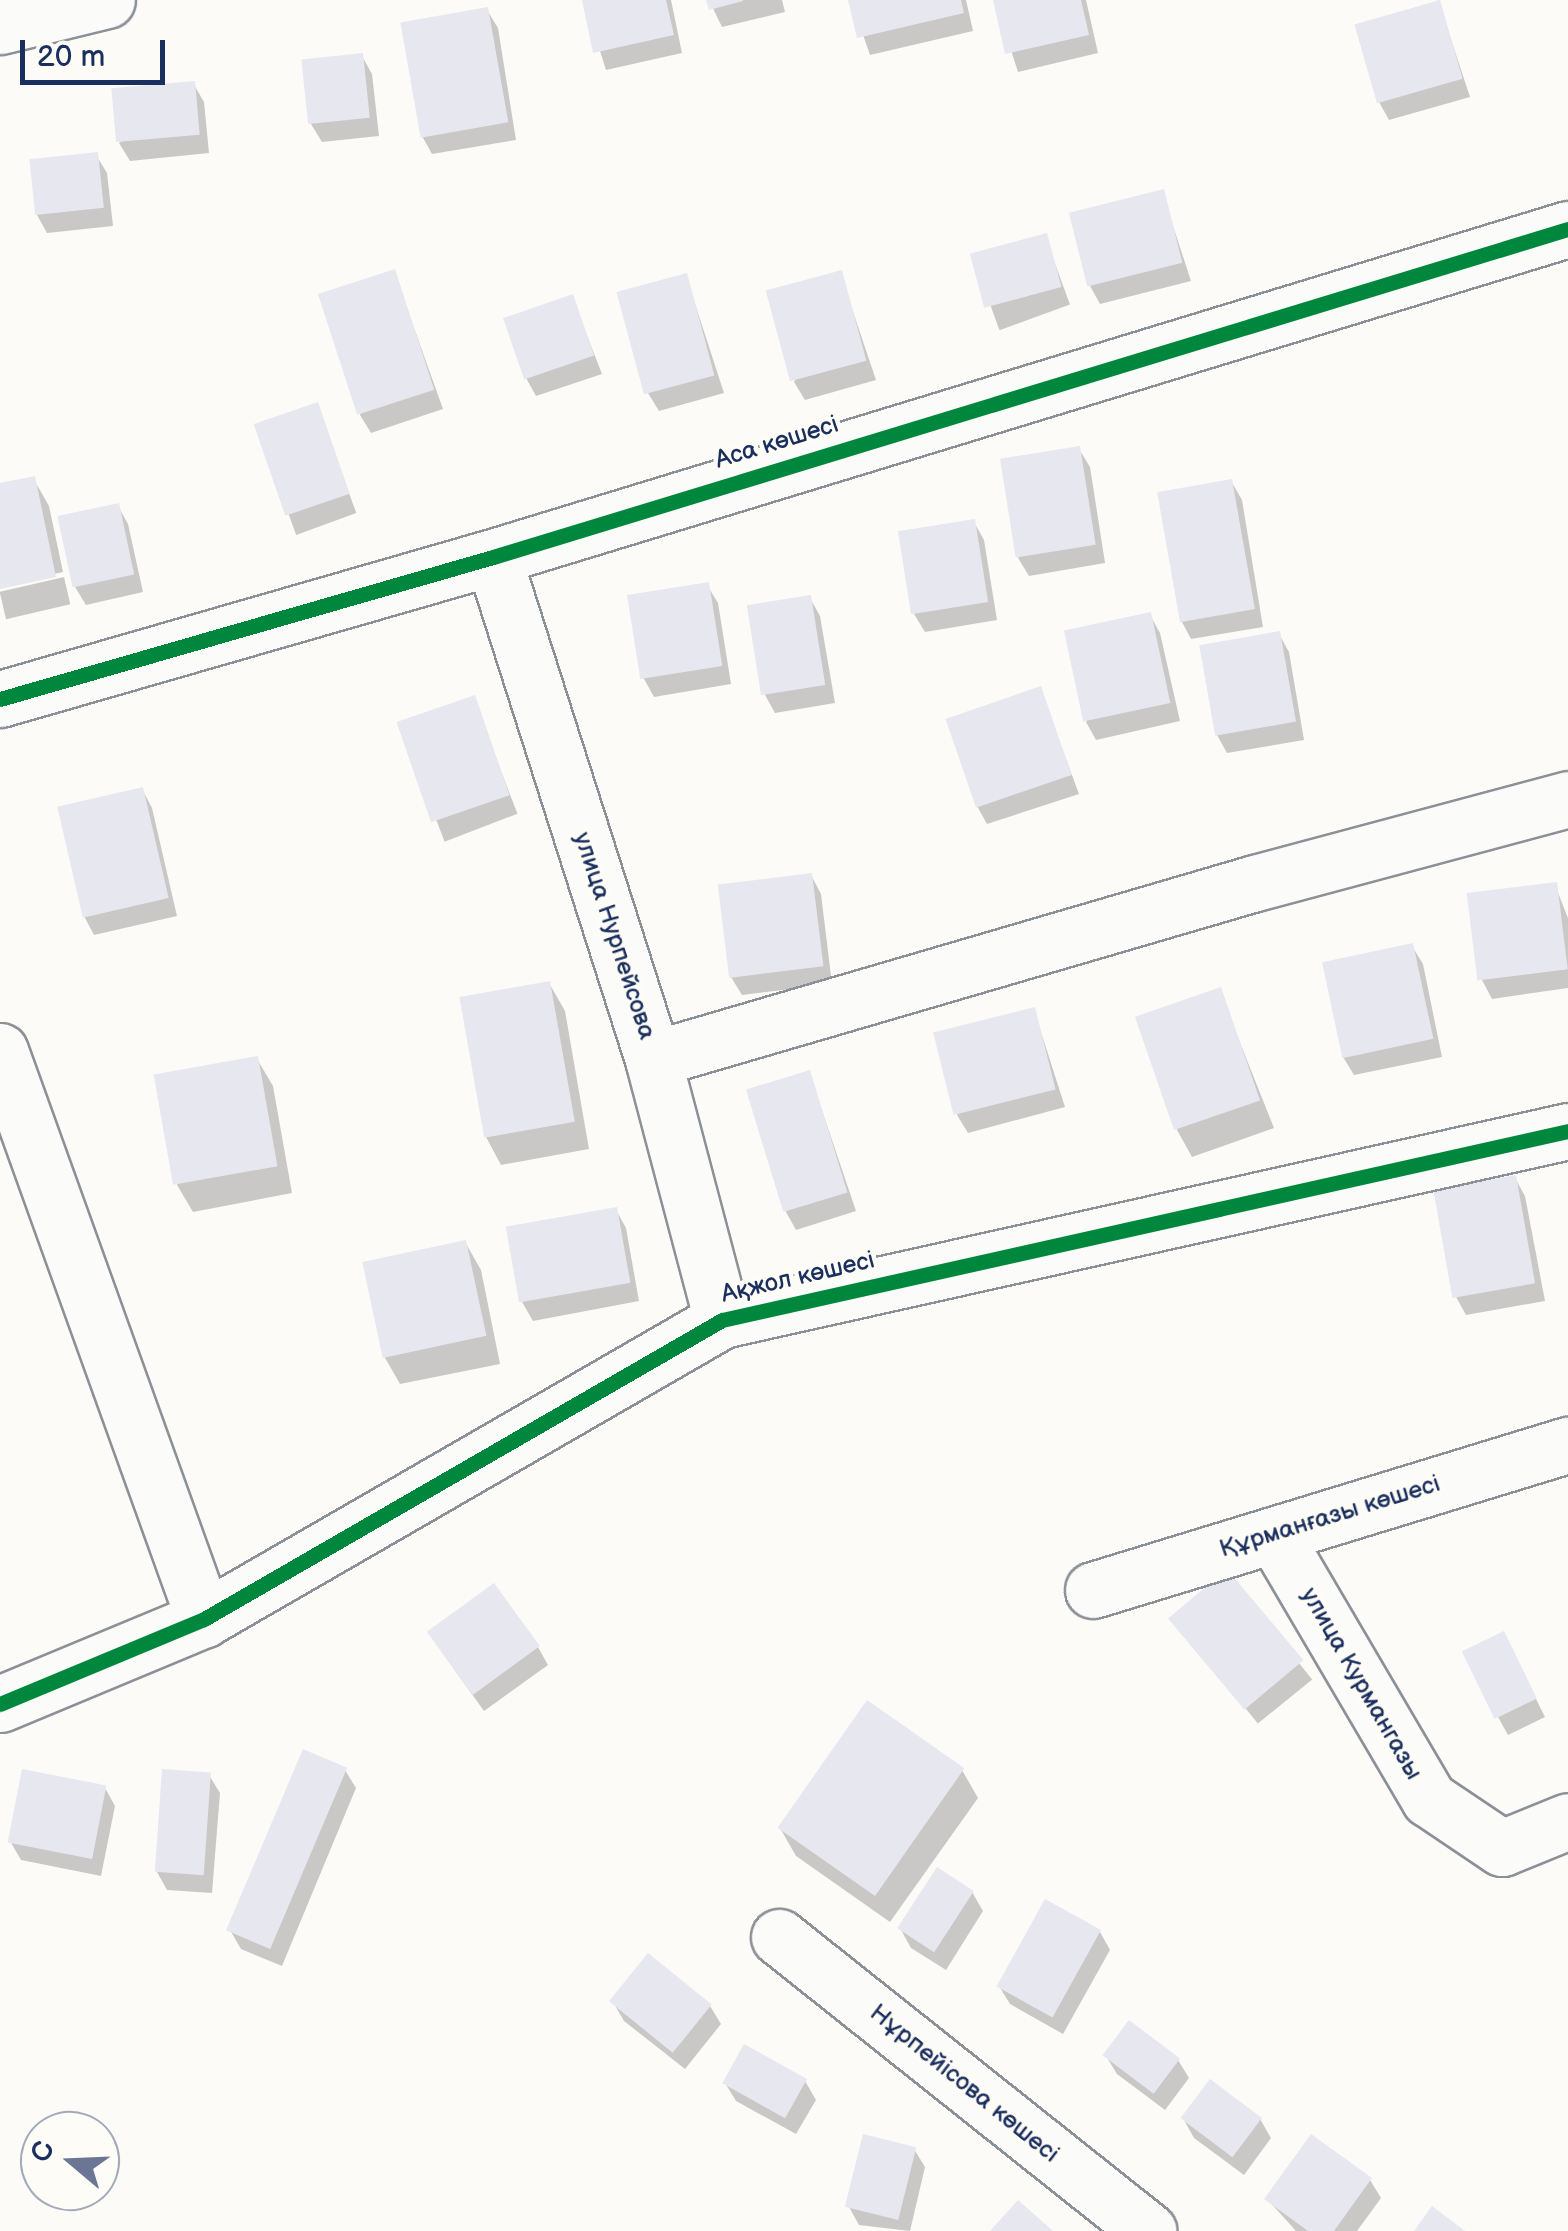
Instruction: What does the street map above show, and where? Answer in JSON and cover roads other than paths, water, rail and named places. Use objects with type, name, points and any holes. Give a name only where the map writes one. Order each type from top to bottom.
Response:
[{"type":"street","points":[[0,26],[106,0]]},
{"type":"street","name":"Аса көшесі","points":[[0,699],[493,557],[1568,230]]},
{"type":"street","name":"улица Нурпейсова","points":[[493,557],[653,1059],[722,1320]]},
{"type":"street","points":[[653,1059],[1255,882],[1568,799]]},
{"type":"street","points":[[0,1051],[204,1619]]},
{"type":"street","name":"Ақжол көшесі","points":[[0,1704],[204,1619],[722,1320],[1568,1131]]},
{"type":"street","name":"Құрманғазы көшесі","points":[[1093,1590],[1568,1445]]},
{"type":"street","name":"улица Курмангазы","points":[[1274,1535],[1429,1799],[1502,1848],[1568,1821]]},
{"type":"street","name":"Нұрпейісова көшесі","points":[[779,1938],[1148,2231]]}]
